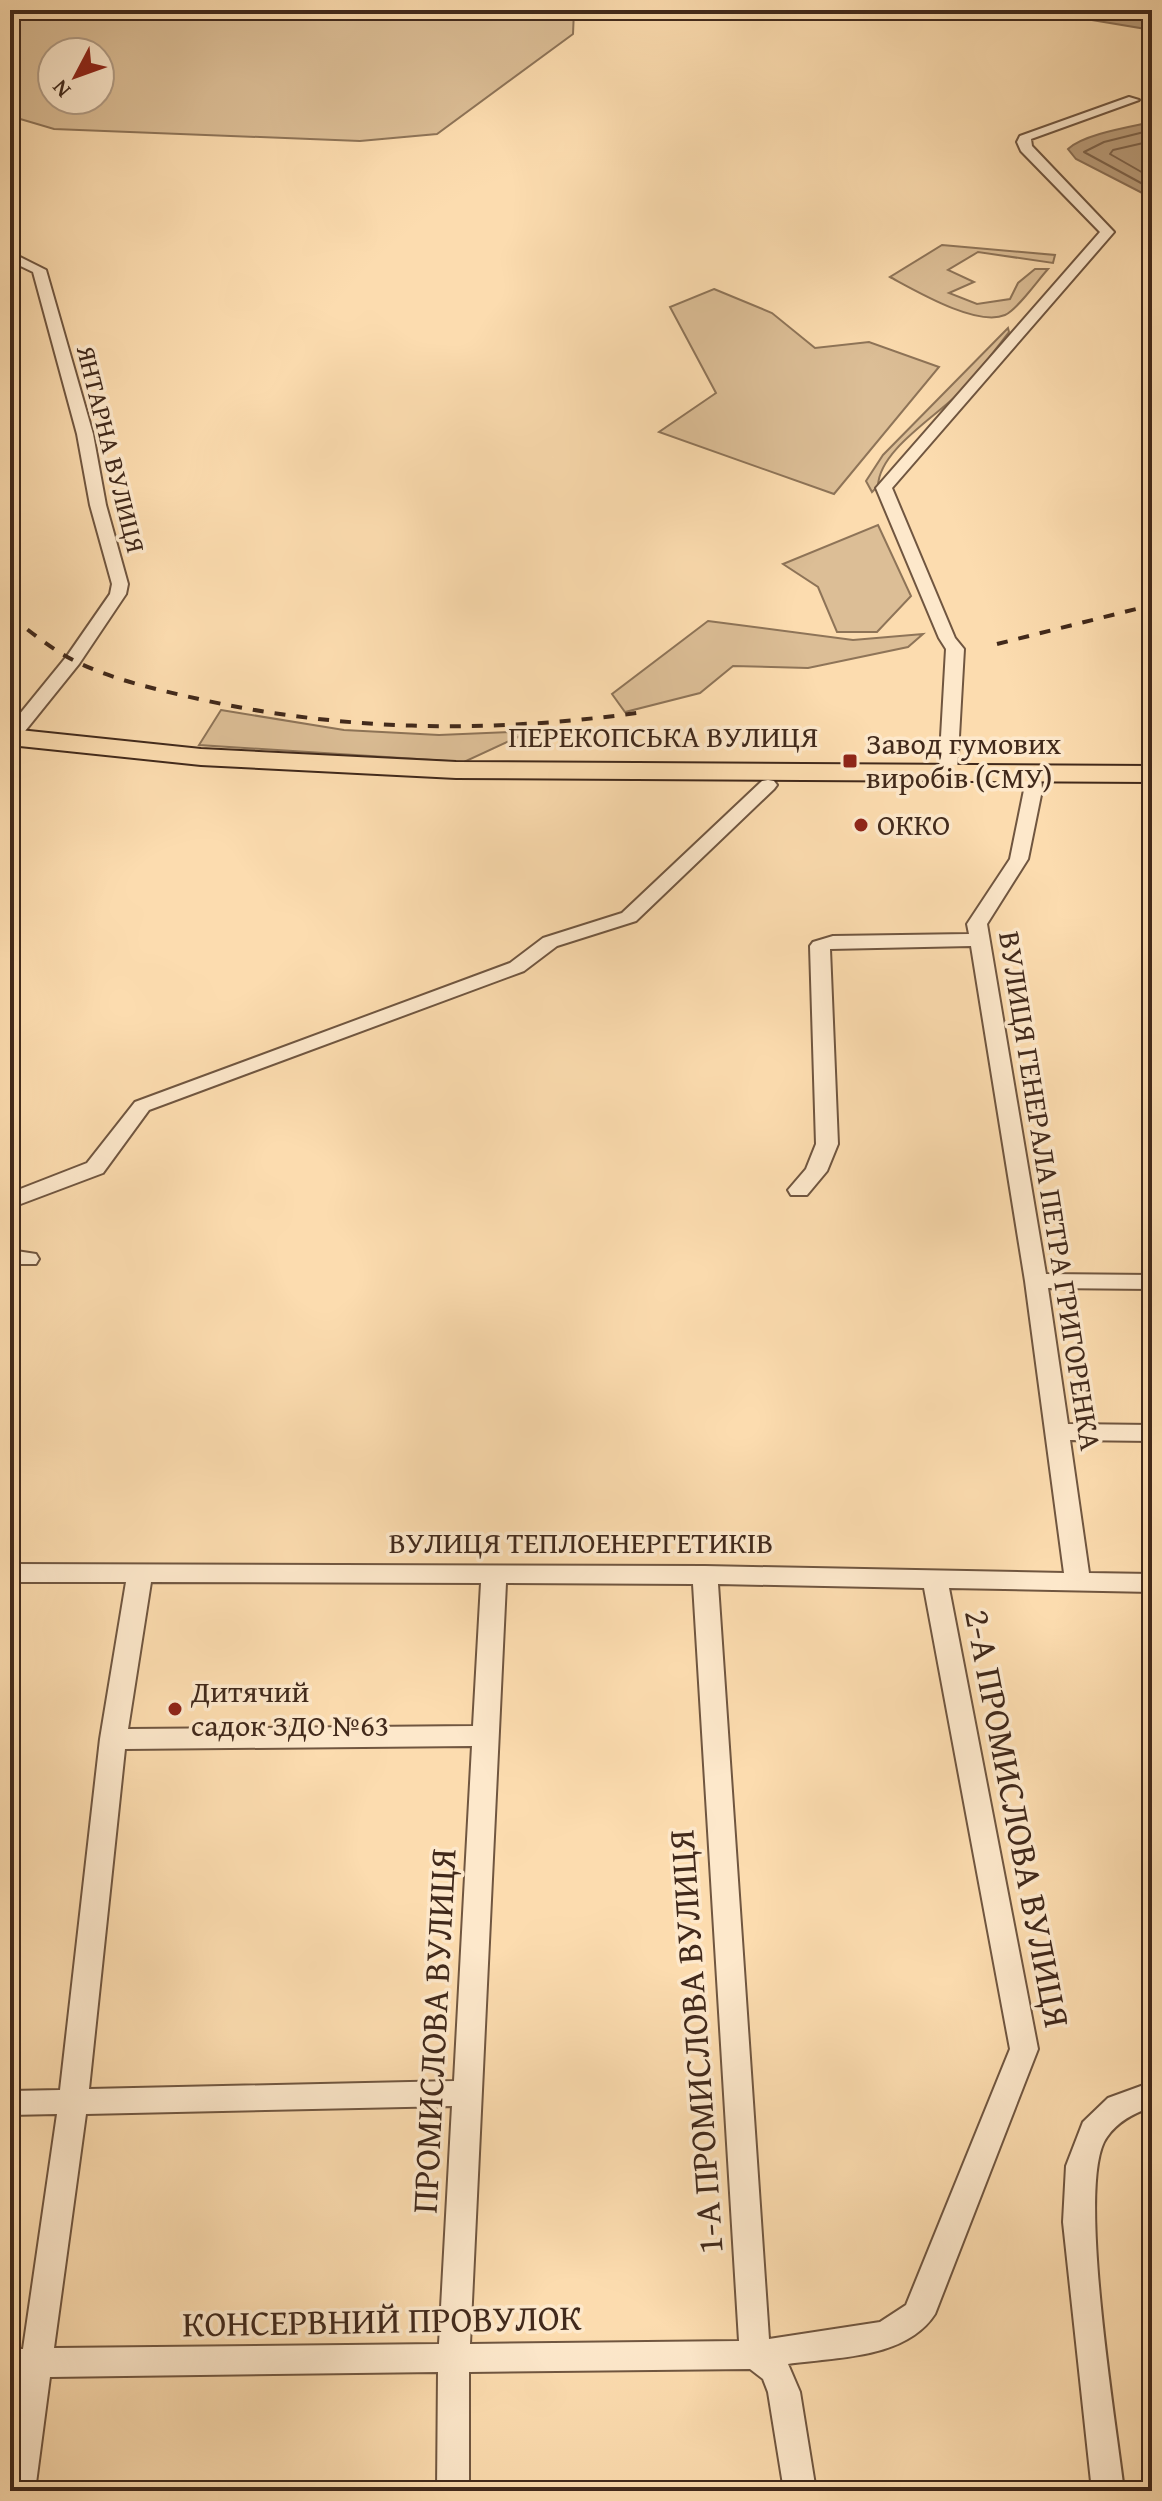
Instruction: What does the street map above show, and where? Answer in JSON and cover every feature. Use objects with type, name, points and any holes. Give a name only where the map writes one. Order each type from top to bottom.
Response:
[{"type":"main road","name":"ПЕРЕКОПСЬКА ВУЛИЦЯ","points":[[11,737],[174,755],[472,771],[1152,774]]},
{"type":"street","points":[[948,772],[955,649],[947,638],[884,488],[1107,232],[1026,148],[1023,142],[1026,136],[1133,100]]},
{"type":"street","name":"ЯНТАРНА ВУЛИЦЯ","points":[[10,256],[39,270],[85,434],[98,505],[120,584],[118,594],[73,660],[11,737]]},
{"type":"street","name":"ВУЛИЦЯ ГЕНЕРАЛА ПЕТРА ГРИГОРЕНКА","points":[[1032,773],[1033,790],[1019,859],[979,919],[979,940],[1036,1281],[1078,1581]]},
{"type":"street","points":[[10,1201],[95,1168],[142,1106],[517,967],[550,942],[629,917],[768,785]]},
{"type":"street","points":[[799,1190],[816,1171],[827,1144],[820,946],[833,942],[979,940]]},
{"type":"street","points":[[1036,1281],[1152,1282]]},
{"type":"street","points":[[1056,1432],[1152,1433]]},
{"type":"street","name":"ВУЛИЦЯ ТЕПЛОЕНЕРГЕТИКІВ","points":[[10,1573],[934,1577],[1152,1583]]},
{"type":"street","points":[[19,2491],[24,2362],[73,2102],[113,1739],[140,1573]]},
{"type":"street","name":"ПРОМИСЛОВА ВУЛИЦЯ","points":[[453,2491],[454,2357],[494,1574]]},
{"type":"street","name":"1-А ПРОМИСЛОВА ВУЛИЦЯ","points":[[705,1575],[755,2355]]},
{"type":"street","name":"2-А ПРОМИСЛОВА ВУЛИЦЯ","points":[[755,2355],[882,2336],[903,2327],[917,2315],[1024,2049],[934,1577]]},
{"type":"street","points":[[113,1739],[487,1736]]},
{"type":"street","points":[[10,2103],[468,2093]]},
{"type":"street","points":[[1108,2491],[1078,2222],[1081,2166],[1093,2131],[1118,2107],[1152,2094]]},
{"type":"street","points":[[755,2355],[775,2370],[784,2392],[800,2491]]},
{"type":"street","name":"КОНСЕРВНИЙ ПРОВУЛОК","points":[[24,2362],[755,2355]]},
{"type":"shaded area","points":[[10,10],[574,10],[573,34],[437,134],[360,141],[54,129],[10,116]]},
{"type":"shaded area","points":[[942,245],[1055,255],[1053,263],[978,252],[948,270],[974,282],[949,293],[977,304],[1010,299],[1018,283],[1035,269],[1048,269],[1005,315],[979,316],[947,306],[890,277]]},
{"type":"shaded area","points":[[714,289],[772,313],[815,348],[869,342],[939,367],[834,494],[659,432],[716,393],[670,307]]},
{"type":"shaded area","points":[[1008,328],[1009,332],[965,387],[897,448],[872,492],[866,481],[883,455]]},
{"type":"shaded area","points":[[878,525],[911,596],[877,632],[837,632],[818,587],[783,564]]},
{"type":"shaded area","points":[[708,621],[853,640],[923,634],[908,647],[808,668],[733,666],[700,693],[625,712],[612,694]]},
{"type":"shaded area","points":[[221,710],[344,730],[439,735],[531,731],[464,762],[199,745]]},
{"type":"water","points":[[1067,10],[1152,10],[1152,30],[1086,19]]},
{"type":"water","points":[[1152,122],[1152,198],[1076,159],[1068,149],[1096,135]]},
{"type":"railway","points":[[997,644],[1152,605]]},
{"type":"railway","points":[[10,616],[58,651],[106,674],[258,711],[423,726],[533,723],[644,712]]},
{"type":"place","name":"Завод гумових виробів (СМУ)","points":[[850,761]]},
{"type":"place","name":"ОККО","points":[[861,825]]},
{"type":"place","name":"Дитячий садок ЗДО №63","points":[[175,1709]]}]
